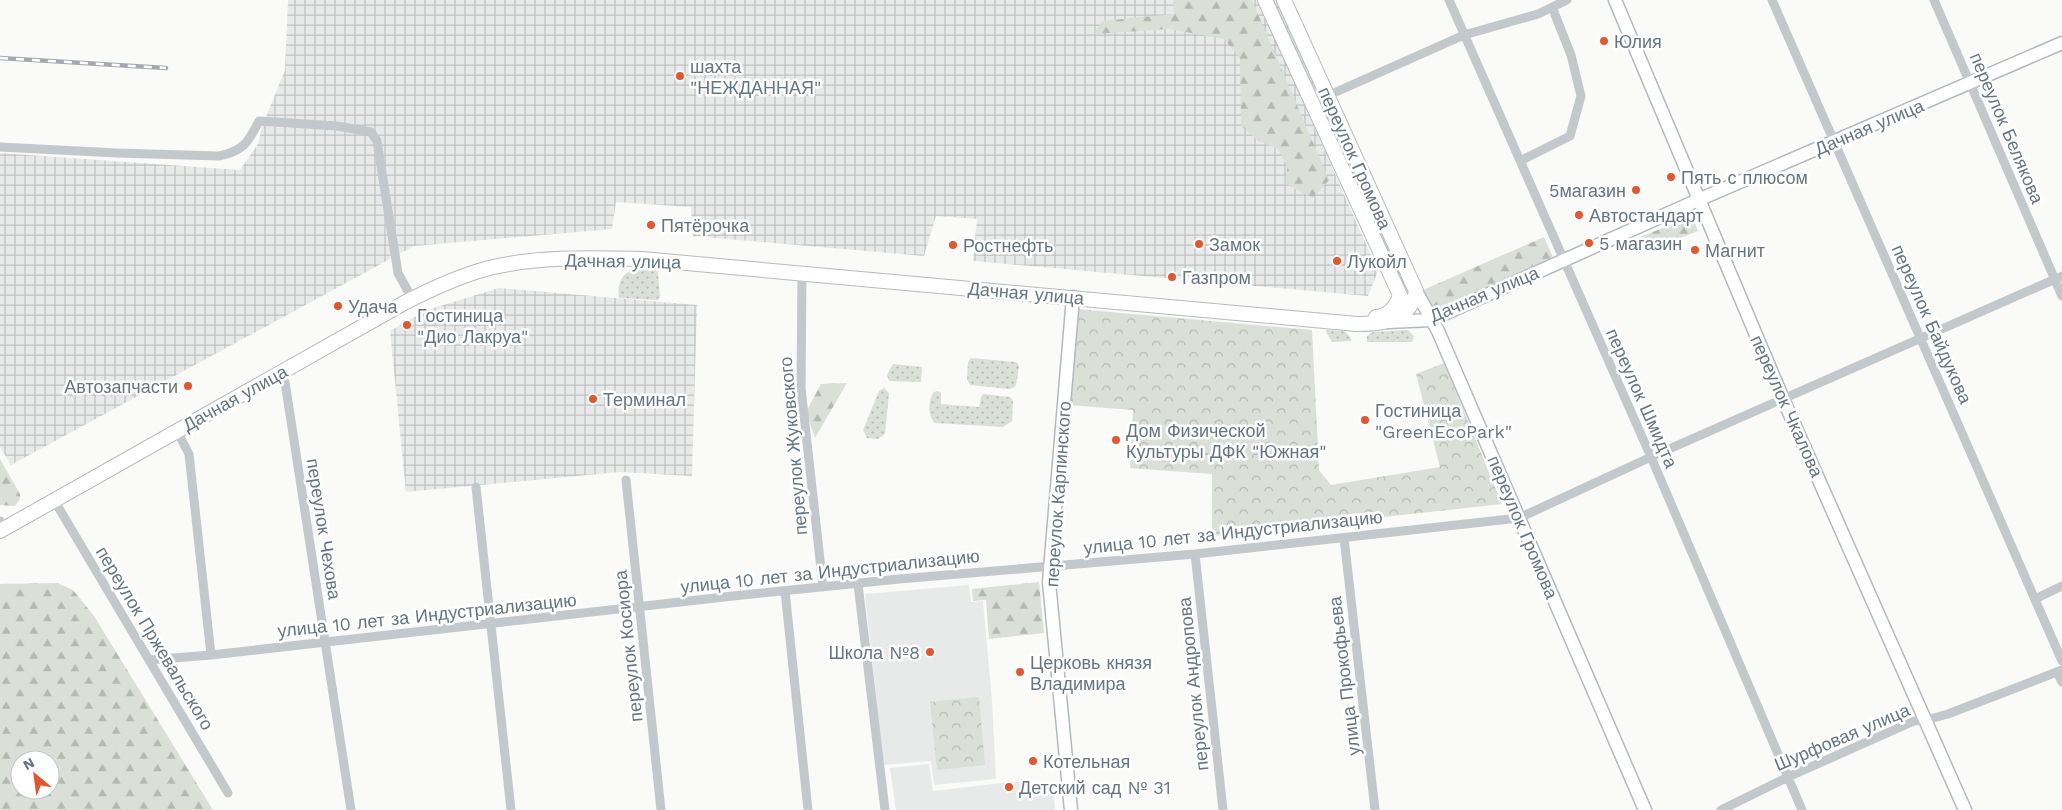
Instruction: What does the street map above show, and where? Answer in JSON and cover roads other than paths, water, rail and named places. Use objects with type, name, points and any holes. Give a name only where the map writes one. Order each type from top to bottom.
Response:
[{"type":"main road","name":"переулок Громова","points":[[1265,0],[1400,296],[1404,304],[1410,308]]},
{"type":"main road","name":"переулок Громова","points":[[1284,0],[1416,292]]},
{"type":"main road","name":"Дачная улица","points":[[1,525],[411,296],[466,276],[509,264],[608,255],[666,257],[1073,294],[1314,320],[1363,324],[1382,320]]},
{"type":"main road","points":[[1382,320],[1398,318],[1410,308],[1416,292]]},
{"type":"main road","points":[[1382,320],[1397,305],[1400,296]]},
{"type":"main road","name":"Дачная улица","points":[[1,525],[54,500],[175,428]]},
{"type":"street","name":"переулок Шмидта","points":[[1449,0],[1651,457],[1802,810]]},
{"type":"street","points":[[1327,96],[1464,35],[1538,14],[1567,0]]},
{"type":"street","name":"переулок Чкалова","points":[[1615,0],[1783,399],[1965,810]]},
{"type":"street","name":"переулок Байдукова","points":[[1772,0],[2062,661]]},
{"type":"street","name":"переулок Белякова","points":[[1934,0],[2058,278],[2062,296]]},
{"type":"street","points":[[1520,161],[1570,136],[1581,96],[1571,55],[1552,7]]},
{"type":"street","name":"Дачная улица","points":[[1382,320],[1431,320],[1698,200],[1834,143],[2062,43]]},
{"type":"street","points":[[0,147],[219,156],[234,153],[249,142],[259,121],[337,126],[370,132],[377,141],[398,273],[411,296]]},
{"type":"street","name":"переулок Жуковского","points":[[803,269],[801,388],[823,587]]},
{"type":"street","name":"улица 10 лет за Индустриализацию","points":[[149,660],[211,655],[823,587],[1196,554],[1519,518],[1651,457],[2058,278]]},
{"type":"street","name":"переулок Громова","points":[[1416,292],[1438,331],[1645,810]]},
{"type":"street","name":"переулок Карпинского","points":[[1071,810],[1049,582],[1073,294]]},
{"type":"street","points":[[1410,308],[1431,320]]},
{"type":"street","name":"переулок Чехова","points":[[278,370],[285,382],[351,810]]},
{"type":"street","points":[[175,428],[189,454],[211,655]]},
{"type":"street","name":"переулок Косиора","points":[[626,480],[660,810]]},
{"type":"street","points":[[476,487],[511,810]]},
{"type":"street","name":"переулок Пржевальского","points":[[54,500],[228,793]]},
{"type":"street","name":"улица Прокофьева","points":[[1344,538],[1375,810]]},
{"type":"street","name":"переулок Андропова","points":[[1196,554],[1224,810]]},
{"type":"street","points":[[858,584],[885,810]]},
{"type":"street","points":[[2035,599],[2062,586]]},
{"type":"street","points":[[785,591],[808,810]]},
{"type":"street","points":[[2060,671],[2062,682]]},
{"type":"street","name":"Шурфовая улица","points":[[1721,810],[1914,721],[1948,714],[2060,671]]},
{"type":"railway","points":[[0,58],[166,68]]},
{"type":"place","name":"Юлия","points":[[1604,41]]},
{"type":"place","name":"шахта \"НЕЖДАННАЯ\"","points":[[680,76]]},
{"type":"place","name":"Пять с плюсом","points":[[1671,177]]},
{"type":"place","name":"5магазин","points":[[1636,190]]},
{"type":"place","name":"Автостандарт","points":[[1579,215]]},
{"type":"place","name":"Пятёрочка","points":[[651,225]]},
{"type":"place","name":"5 магазин","points":[[1589,243]]},
{"type":"place","name":"Замок","points":[[1199,244]]},
{"type":"place","name":"Ростнефть","points":[[953,245]]},
{"type":"place","name":"Магнит","points":[[1695,250]]},
{"type":"place","name":"Лукойл","points":[[1337,261]]},
{"type":"place","name":"Газпром","points":[[1172,277]]},
{"type":"place","name":"Удача","points":[[338,306]]},
{"type":"place","name":"Гостиница \"Дио Лакруа\"","points":[[407,325]]},
{"type":"place","name":"Автозапчасти","points":[[188,386]]},
{"type":"place","name":"Терминал","points":[[593,399]]},
{"type":"place","name":"Гостиница \"GreenEcoPark\"","points":[[1365,420]]},
{"type":"place","name":"Дом Физической Культуры ДФК \"Южная\"","points":[[1116,440]]},
{"type":"place","name":"Школа №8","points":[[930,652]]},
{"type":"place","name":"Церковь князя Владимира","points":[[1020,672]]},
{"type":"place","name":"Котельная","points":[[1033,761]]},
{"type":"place","name":"Детский сад № 31","points":[[1009,787]]}]
